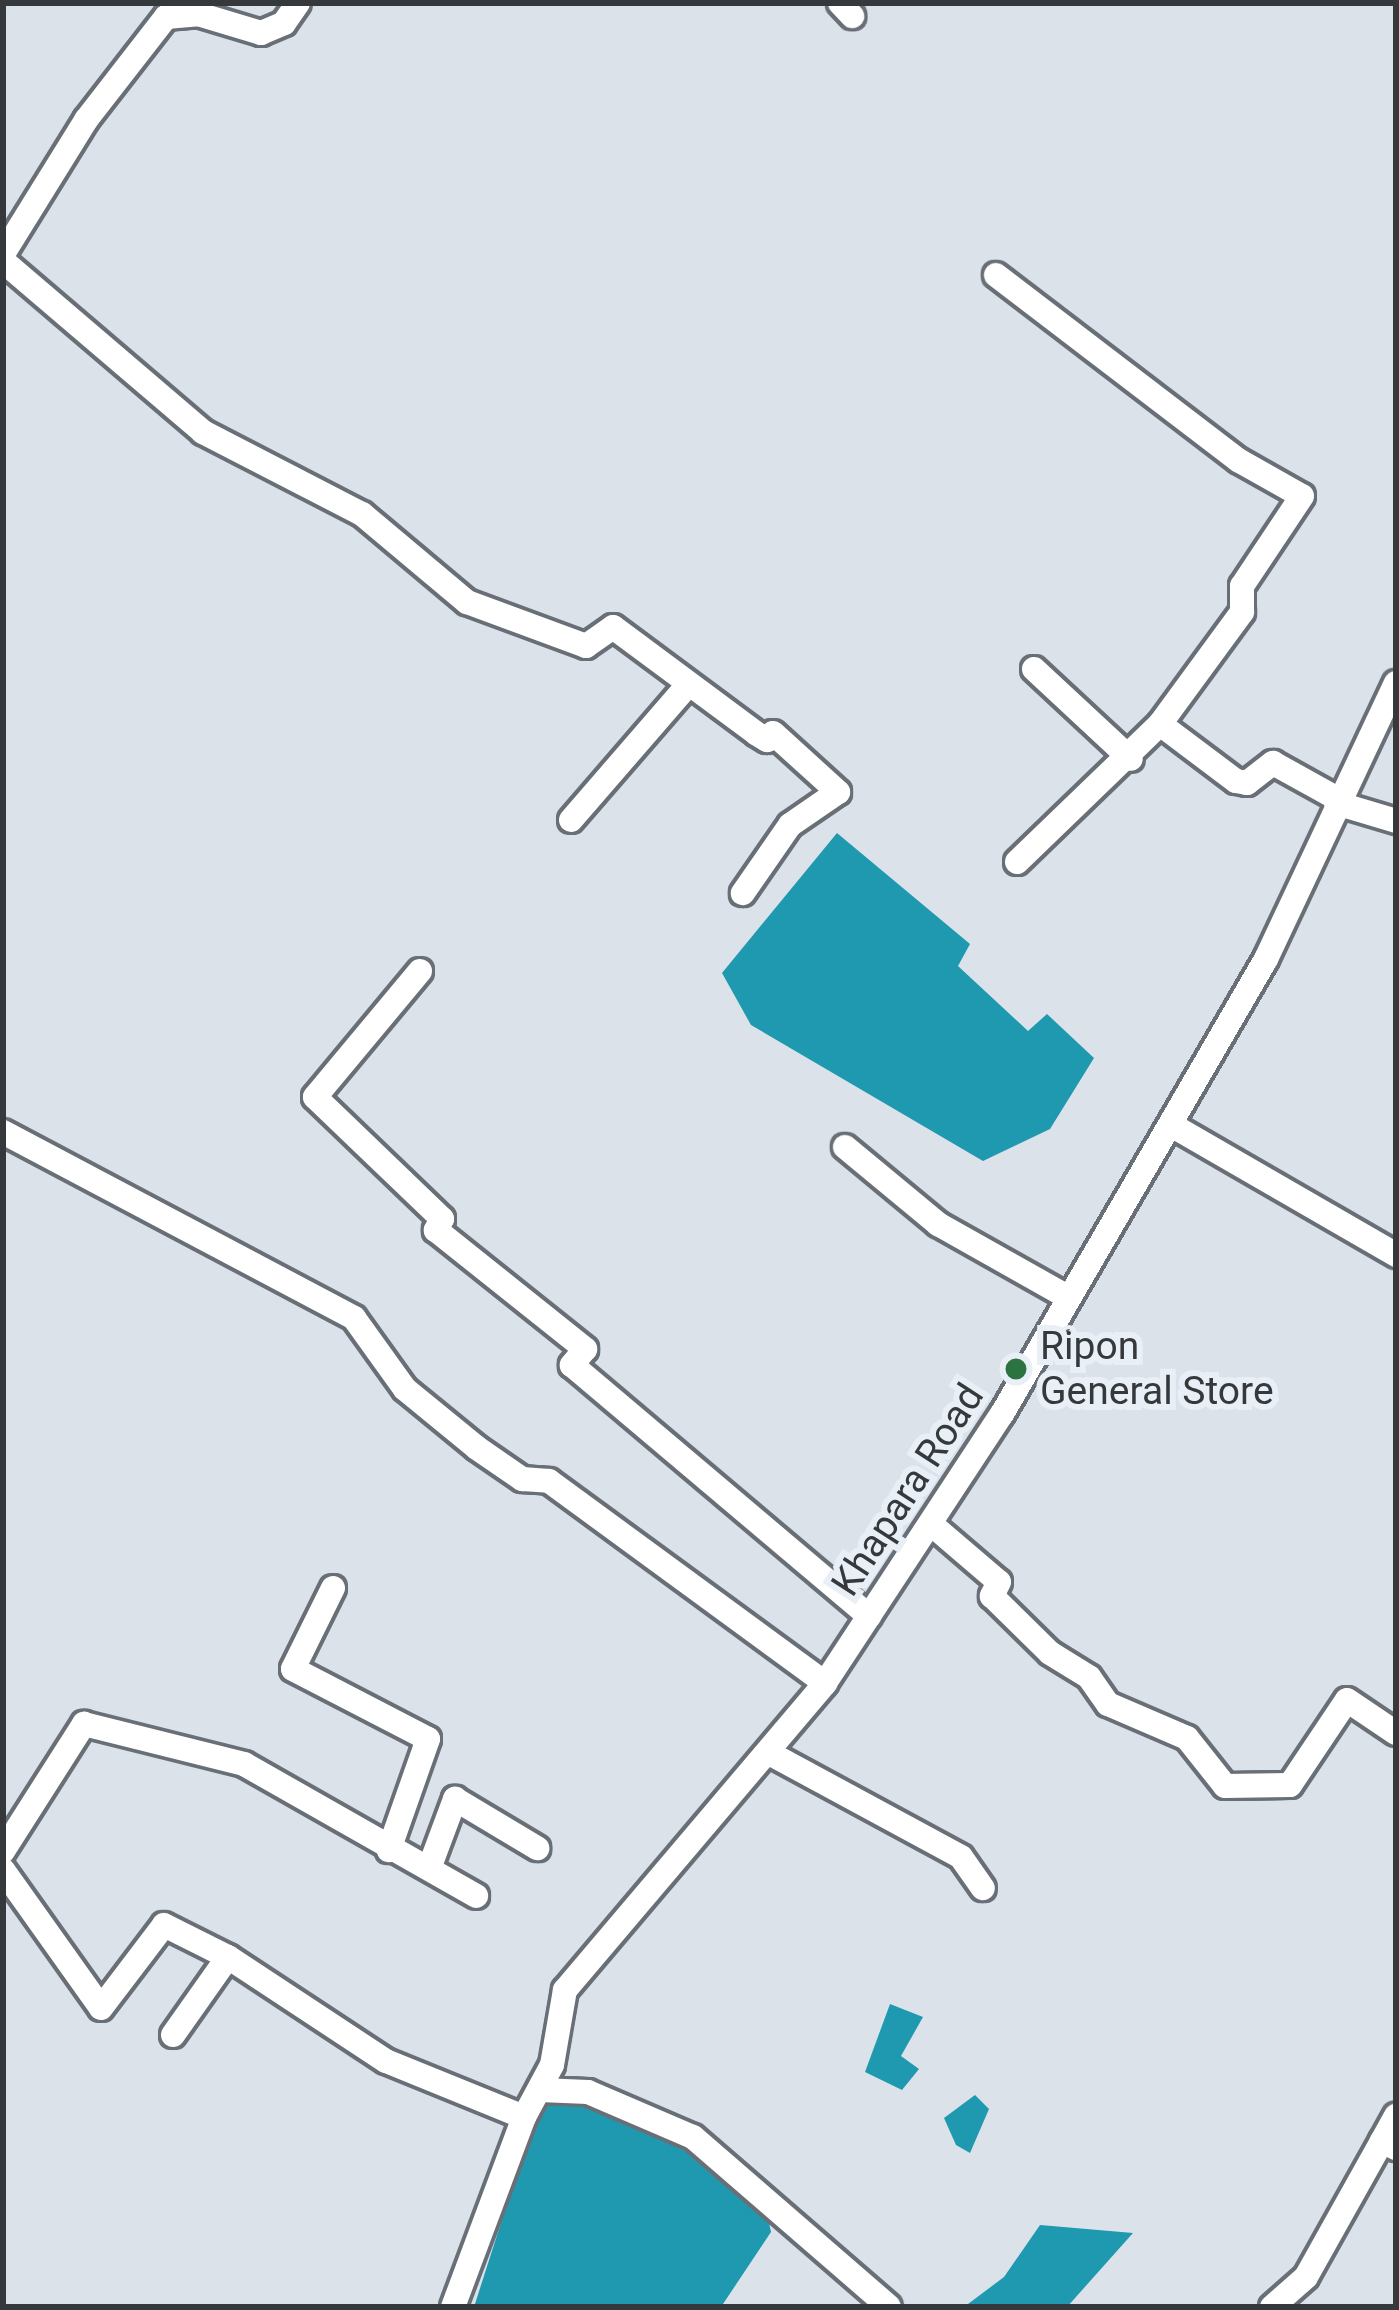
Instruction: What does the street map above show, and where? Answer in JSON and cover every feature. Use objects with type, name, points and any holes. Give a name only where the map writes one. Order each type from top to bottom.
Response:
[{"type":"street","points":[[298,3],[284,23],[261,33],[198,14],[166,17],[86,120],[3,258],[203,432],[362,514],[467,602],[586,646],[613,627],[687,686],[767,740],[773,733],[838,792],[790,825],[743,893]]},
{"type":"street","points":[[995,275],[1238,460],[1302,496],[1242,586],[1242,612],[1160,724],[1130,759],[1017,862]]},
{"type":"street","points":[[1034,669],[1130,759]]},
{"type":"street","name":"Khapara Road","points":[[453,2307],[524,2117],[540,2090],[565,1990],[825,1683],[931,1524],[1173,1126],[1291,911],[1337,801],[1396,683]]},
{"type":"street","points":[[571,820],[687,686]]},
{"type":"street","points":[[1160,724],[1236,781],[1247,783],[1273,763],[1337,801],[1396,821]]},
{"type":"street","points":[[420,971],[315,1097],[442,1219],[436,1230],[585,1349],[572,1365],[868,1616]]},
{"type":"street","points":[[1173,1126],[1396,1255]]},
{"type":"street","points":[[3,1132],[354,1318],[405,1389],[477,1448],[522,1479],[549,1481],[825,1683]]},
{"type":"street","points":[[845,1147],[938,1224],[1066,1296]]},
{"type":"street","points":[[931,1524],[999,1582],[992,1596],[1050,1653],[1089,1677],[1108,1704],[1187,1738],[1225,1786],[1290,1785],[1347,1700],[1396,1733]]},
{"type":"street","points":[[333,1588],[293,1669],[428,1738],[389,1850]]},
{"type":"street","points":[[3,1851],[83,1724],[244,1764],[476,1896]]},
{"type":"street","points":[[769,1753],[961,1857],[983,1888]]},
{"type":"street","points":[[430,1866],[455,1798],[537,1848]]},
{"type":"street","points":[[3,1870],[101,2008],[164,1925],[228,1957],[386,2061],[524,2117]]},
{"type":"street","points":[[172,2036],[228,1957]]},
{"type":"street","points":[[540,2090],[587,2092],[694,2137],[889,2307]]},
{"type":"street","points":[[1272,2307],[1306,2277],[1389,2144],[1396,2116]]},
{"type":"water","points":[[837,833],[970,944],[958,966],[1028,1031],[1047,1014],[1094,1058],[1050,1129],[983,1161],[751,1025],[722,973]]},
{"type":"water","points":[[890,2004],[923,2017],[901,2056],[919,2069],[902,2090],[865,2072]]},
{"type":"water","points":[[975,2095],[989,2109],[970,2153],[956,2145],[944,2118]]},
{"type":"water","points":[[540,2101],[610,2108],[704,2149],[764,2200],[771,2232],[721,2307],[474,2307]]},
{"type":"water","points":[[1040,2225],[1133,2233],[1067,2307],[964,2307],[1004,2277]]},
{"type":"place","name":"Ripon General Store","points":[[1016,1369]]}]
